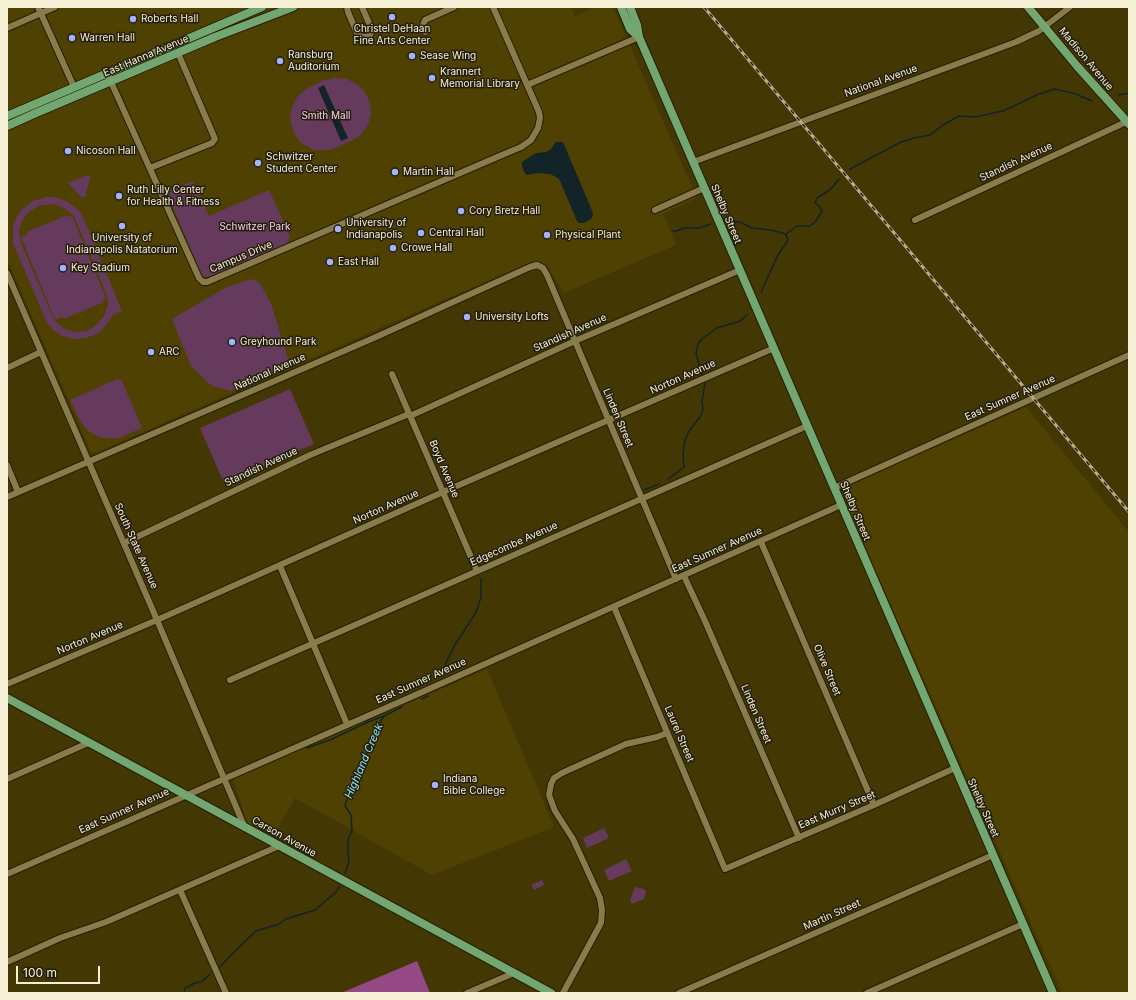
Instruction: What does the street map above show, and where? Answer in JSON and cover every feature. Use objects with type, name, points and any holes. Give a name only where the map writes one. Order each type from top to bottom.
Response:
[{"type":"main road","name":"East Hanna Avenue","points":[[7,116],[262,7]]},
{"type":"main road","name":"East Hanna Avenue","points":[[7,126],[178,53],[293,7]]},
{"type":"main road","name":"Shelby Street","points":[[621,7],[630,29],[638,36]]},
{"type":"main road","name":"Shelby Street","points":[[630,7],[637,25],[638,36],[1053,993]]},
{"type":"main road","name":"Madison Avenue","points":[[1028,7],[1128,123]]},
{"type":"main road","name":"Carson Avenue","points":[[7,698],[185,796],[551,993]]},
{"type":"street","points":[[7,28],[39,10],[55,7]]},
{"type":"street","points":[[347,7],[357,33],[360,36],[365,37],[370,35],[372,30],[362,7]]},
{"type":"street","points":[[425,32],[422,25],[424,21],[454,7]]},
{"type":"street","name":"Campus Drive","points":[[107,73],[199,278],[202,282],[207,282],[526,144],[535,134],[540,118],[538,110],[494,7]]},
{"type":"street","name":"National Avenue","points":[[693,162],[1016,42],[1039,31],[1070,7]]},
{"type":"street","points":[[39,10],[74,87]]},
{"type":"street","points":[[527,85],[638,36]]},
{"type":"street","points":[[150,168],[212,143],[215,139],[178,53]]},
{"type":"street","name":"Standish Avenue","points":[[915,220],[1128,123]]},
{"type":"street","points":[[655,210],[704,188]]},
{"type":"street","name":"National Avenue","points":[[7,497],[369,340],[530,267],[537,265],[540,266]]},
{"type":"street","name":"Linden Street","points":[[540,266],[547,275],[676,579]]},
{"type":"street","name":"Standish Avenue","points":[[124,543],[310,455],[410,415],[575,341],[740,270]]},
{"type":"street","name":"South State Avenue","points":[[7,274],[158,620],[246,828]]},
{"type":"street","name":"Norton Avenue","points":[[7,684],[158,620],[443,492],[774,348]]},
{"type":"street","points":[[7,368],[41,352]]},
{"type":"street","name":"East Sumner Avenue","points":[[834,488],[1129,354]]},
{"type":"street","name":"Boyd Avenue","points":[[392,374],[477,571]]},
{"type":"street","name":"Edgecombe Avenue","points":[[230,680],[642,500],[807,426]]},
{"type":"street","points":[[7,466],[18,492]]},
{"type":"street","name":"East Sumner Avenue","points":[[7,874],[842,505]]},
{"type":"street","name":"Olive Street","points":[[761,542],[874,805]]},
{"type":"street","points":[[280,566],[347,724]]},
{"type":"street","name":"Linden Street","points":[[684,576],[799,838]]},
{"type":"street","name":"Laurel Street","points":[[614,607],[725,869]]},
{"type":"street","points":[[563,993],[600,923],[602,910],[600,898],[573,839],[559,819],[550,799],[550,787],[554,778],[562,773],[626,744],[668,733]]},
{"type":"street","points":[[7,779],[88,743]]},
{"type":"street","name":"East Murry Street","points":[[725,869],[799,838],[955,768]]},
{"type":"street","points":[[7,962],[60,938],[106,922],[279,846]]},
{"type":"street","name":"Martin Street","points":[[679,993],[993,854]]},
{"type":"street","points":[[180,890],[226,993]]},
{"type":"street","points":[[867,993],[1023,924]]},
{"type":"street","points":[[467,993],[514,973]]},
{"type":"shaded area","name":"University of Indianapolis","points":[[7,7],[571,7],[575,16],[595,7],[613,7],[697,198],[663,214],[676,245],[564,293],[546,265],[533,261],[95,453],[91,452],[7,259]]},
{"type":"shaded area","points":[[324,85],[348,138],[341,141],[318,88]]},
{"type":"shaded area","points":[[556,142],[563,142],[593,213],[592,218],[584,223],[579,223],[577,221],[558,178],[550,174],[537,173],[527,175],[524,172],[522,162],[536,153],[550,150]]},
{"type":"shaded area","points":[[1026,407],[1129,532],[1129,993],[1062,993],[842,494],[843,488]]},
{"type":"shaded area","points":[[487,669],[554,827],[432,875],[295,798],[274,835],[248,825],[233,779]]},
{"type":"shaded area","points":[[417,961],[430,993],[341,993]]},
{"type":"green space","name":"Smith Mall","points":[[336,78],[347,79],[357,84],[365,92],[370,103],[371,114],[368,125],[361,135],[338,147],[330,150],[313,150],[299,141],[293,131],[290,118],[292,107],[297,97],[306,89],[324,80]]},
{"type":"green space","points":[[91,175],[86,193],[87,195],[82,198],[68,183],[84,176]]},
{"type":"green space","name":"Schwitzer Park","points":[[193,181],[209,216],[269,190],[290,236],[287,244],[211,276],[202,276],[168,196],[171,190]]},
{"type":"green space","points":[[46,197],[55,197],[66,201],[78,209],[82,215],[122,311],[113,315],[104,328],[97,334],[86,338],[73,339],[62,336],[53,330],[47,323],[13,243],[13,226],[17,216],[21,210],[33,201]],"holes":[[[54,204],[64,208],[74,216],[106,293],[108,304],[104,316],[94,327],[86,331],[75,332],[65,329],[54,320],[21,243],[19,231],[23,219],[28,213],[38,206]]]},
{"type":"green space","name":"Key Stadium","points":[[67,215],[68,217],[72,216],[106,298],[103,300],[104,302],[64,319],[62,317],[55,320],[21,237],[28,234],[27,232]]},
{"type":"green space","name":"Greyhound Park","points":[[251,279],[259,282],[271,303],[290,365],[230,391],[212,386],[191,366],[172,319],[227,287]]},
{"type":"green space","points":[[117,379],[122,381],[142,428],[119,438],[103,438],[87,430],[81,422],[70,400]]},
{"type":"green space","points":[[290,389],[314,444],[224,483],[200,428]]},
{"type":"green space","points":[[604,828],[609,838],[587,848],[583,838]]},
{"type":"green space","points":[[626,859],[632,871],[609,881],[604,870]]},
{"type":"green space","points":[[542,880],[544,885],[534,890],[531,885]]},
{"type":"green space","points":[[635,887],[644,889],[646,892],[644,899],[632,904],[630,900]]},
{"type":"waterway","name":"Highland Creek","points":[[850,169],[901,142],[930,135],[943,125],[959,116],[975,117],[1003,111],[1037,95],[1054,89],[1073,93],[1092,101]]},
{"type":"waterway","name":"Highland Creek","points":[[1119,95],[1129,93]]},
{"type":"waterway","name":"Highland Creek","points":[[786,234],[797,226],[810,226],[816,221],[822,211],[815,203],[817,198],[831,189],[839,179]]},
{"type":"waterway","points":[[726,221],[740,222],[752,228],[771,230],[786,234]]},
{"type":"waterway","points":[[673,231],[684,228],[699,228],[711,224]]},
{"type":"waterway","name":"Highland Creek","points":[[761,292],[778,255],[788,240],[786,234]]},
{"type":"waterway","name":"Highland Creek","points":[[702,375],[696,353],[698,344],[702,339],[717,328],[740,321],[747,315]]},
{"type":"waterway","name":"Highland Creek","points":[[668,479],[684,467],[683,454],[685,440],[689,431],[700,417],[703,410],[702,402],[705,383]]},
{"type":"waterway","name":"Highland Creek","points":[[644,490],[659,484]]},
{"type":"waterway","name":"Highland Creek","points":[[439,677],[455,645],[476,612],[481,597],[481,579]]},
{"type":"waterway","name":"Highland Creek","points":[[422,699],[428,696]]},
{"type":"waterway","name":"Highland Creek","points":[[345,873],[349,862],[348,840],[352,830],[351,815],[345,806],[347,799],[381,721],[384,716],[402,707]]},
{"type":"waterway","points":[[307,748],[332,739],[384,716]]},
{"type":"waterway","name":"Highland Creek","points":[[220,967],[256,931],[279,924],[286,919],[315,910],[336,892],[339,887]]},
{"type":"waterway","name":"Highland Creek","points":[[184,993],[185,988],[201,982],[210,974]]},
{"type":"railway","points":[[704,7],[1129,512]]},
{"type":"place","name":"Christel DeHaan Fine Arts Center","points":[[392,17]]},
{"type":"place","name":"Roberts Hall","points":[[133,19]]},
{"type":"place","name":"Warren Hall","points":[[72,38]]},
{"type":"place","name":"Sease Wing","points":[[412,56]]},
{"type":"place","name":"Ransburg Auditorium","points":[[280,61]]},
{"type":"place","name":"Krannert Memorial Library","points":[[432,78]]},
{"type":"place","name":"Nicoson Hall","points":[[68,151]]},
{"type":"place","name":"Schwitzer Student Center","points":[[258,163]]},
{"type":"place","name":"Martin Hall","points":[[395,172]]},
{"type":"place","name":"Ruth Lilly Center for Health & Fitness","points":[[119,196]]},
{"type":"place","name":"Cory Bretz Hall","points":[[461,211]]},
{"type":"place","name":"University of Indianapolis Natatorium","points":[[122,226]]},
{"type":"place","name":"University of Indianapolis","points":[[338,229]]},
{"type":"place","name":"Central Hall","points":[[421,233]]},
{"type":"place","name":"Physical Plant","points":[[547,235]]},
{"type":"place","name":"Crowe Hall","points":[[393,248]]},
{"type":"place","name":"East Hall","points":[[330,262]]},
{"type":"place","name":"Key Stadium","points":[[63,268]]},
{"type":"place","name":"University Lofts","points":[[467,317]]},
{"type":"place","name":"Greyhound Park","points":[[232,342]]},
{"type":"place","name":"ARC","points":[[151,352]]},
{"type":"place","name":"Indiana Bible College","points":[[435,785]]}]
